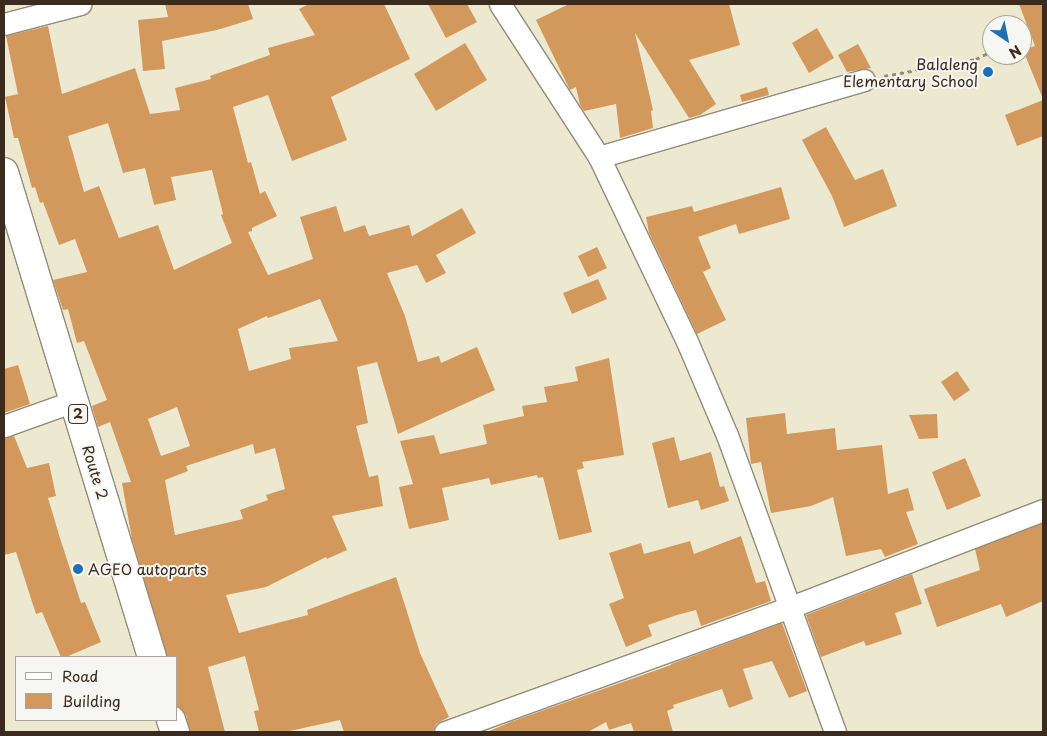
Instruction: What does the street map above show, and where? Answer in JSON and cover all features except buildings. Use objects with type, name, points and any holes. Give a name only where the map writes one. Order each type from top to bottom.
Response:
[{"type":"highway","name":"Route 2","points":[[4,172],[152,656]]},
{"type":"street","points":[[4,24],[80,4]]},
{"type":"street","points":[[500,4],[599,158],[686,339],[727,435],[788,608],[835,732]]},
{"type":"street","points":[[599,158],[864,80]]},
{"type":"street","points":[[4,426],[74,401]]},
{"type":"street","points":[[445,732],[788,608],[1043,510]]},
{"type":"path","points":[[864,80],[982,56]]},
{"type":"place","name":"Balaleng Elementary School","points":[[988,72]]},
{"type":"place","name":"AGEO autoparts","points":[[78,569]]}]
